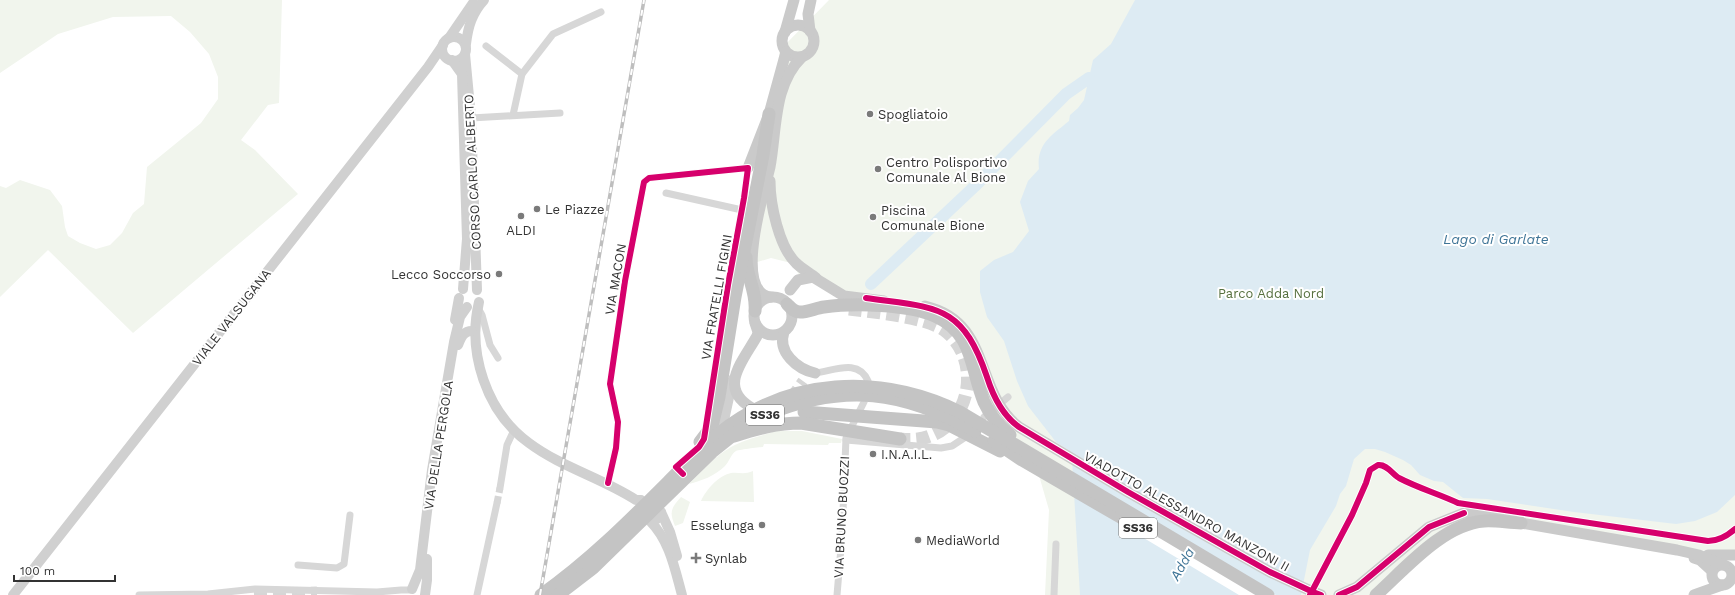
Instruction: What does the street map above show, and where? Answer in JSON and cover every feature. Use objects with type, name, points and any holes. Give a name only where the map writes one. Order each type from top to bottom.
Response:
[{"type":"highway","points":[[673,476],[708,432],[715,419],[734,297],[763,155],[769,114]]},
{"type":"highway","points":[[746,242],[746,265],[756,299],[755,317]]},
{"type":"highway","points":[[788,304],[791,308],[798,312],[824,307],[860,304],[914,310],[943,317],[968,347],[982,397],[992,416],[1005,431],[1041,460]]},
{"type":"highway","name":"SS36","points":[[541,595],[565,578],[594,554],[718,434],[747,415],[784,398],[815,390],[842,386],[865,386],[888,388],[925,397],[960,412],[1268,595]]},
{"type":"highway","name":"SS36","points":[[558,595],[593,568],[706,457],[730,437],[768,414],[798,403],[842,396],[874,396],[916,404],[944,414],[995,442],[1022,460],[1254,595]]},
{"type":"highway","points":[[804,412],[937,422],[950,425],[988,445],[1022,460]]},
{"type":"highway","points":[[730,437],[769,426],[795,423],[900,439]]},
{"type":"highway","points":[[1376,595],[1435,542],[1453,531],[1483,521],[1519,527]]},
{"type":"highway","points":[[1390,595],[1433,554],[1454,538],[1471,532],[1487,529],[1519,527]]},
{"type":"highway","points":[[531,595],[561,574],[594,554]]},
{"type":"main road","points":[[748,168],[769,114],[786,52],[782,43],[782,38],[794,0]]},
{"type":"main road","points":[[788,304],[781,299],[764,295],[760,291],[755,280],[752,259],[756,228],[770,167],[781,93],[792,67],[802,57],[807,55],[814,46],[808,14],[811,0]]},
{"type":"main road","name":"VIALE VALSUGANA","points":[[13,595],[33,567],[479,1]]},
{"type":"main road","name":"CORSO CARLO ALBERTO","points":[[477,290],[471,118],[465,49],[470,22],[479,1]]},
{"type":"main road","points":[[785,32],[791,26],[796,25],[802,25],[810,30]]},
{"type":"main road","points":[[459,37],[465,49],[460,59],[450,60],[443,53],[446,42],[459,37]]},
{"type":"main road","points":[[786,52],[796,57],[802,57]]},
{"type":"main road","name":"VIALE VALSUGANA","points":[[428,67],[437,61],[450,60]]},
{"type":"main road","name":"CORSO CARLO ALBERTO","points":[[450,60],[462,74],[467,239],[461,294]]},
{"type":"main road","name":"VIADOTTO ALESSANDRO MANZONI II","points":[[770,167],[770,194],[778,229],[795,262],[836,292],[844,296],[927,307],[964,329],[974,343],[991,390],[1004,413],[1019,427],[1044,443],[1270,572],[1322,595]]},
{"type":"main road","points":[[755,317],[762,332],[770,335],[777,335],[784,332],[792,319],[787,297],[790,290],[798,280],[803,278],[813,277],[819,280]]},
{"type":"main road","points":[[478,305],[474,307],[467,307],[462,304],[461,294],[470,287],[477,290],[480,295],[476,318],[479,369],[485,385],[500,412],[514,430],[528,443],[547,455],[608,484],[636,500],[643,501]]},
{"type":"main road","points":[[722,425],[735,376],[757,336],[758,332],[755,317],[761,302],[773,297],[780,297],[790,290]]},
{"type":"main road","name":"VIA DELLA PERGOLA","points":[[451,366],[451,348],[461,294]]},
{"type":"main road","points":[[467,307],[477,349]]},
{"type":"main road","name":"VIA DELLA PERGOLA","points":[[411,592],[420,570],[427,524],[432,470],[459,323],[462,314],[467,307]]},
{"type":"main road","points":[[451,366],[462,336],[465,332],[472,330]]},
{"type":"main road","points":[[784,332],[782,344],[785,352],[800,367],[808,372],[816,373]]},
{"type":"main road","points":[[800,367],[804,375],[803,381],[809,375],[816,373]]},
{"type":"main road","points":[[735,376],[734,388],[737,394],[741,400],[752,408]]},
{"type":"main road","points":[[1339,595],[1360,585],[1383,567],[1419,534],[1438,522],[1464,513],[1484,510],[1519,527],[1612,546],[1695,558],[1712,574],[1715,583],[1728,583]]},
{"type":"main road","points":[[661,512],[670,532],[680,564],[682,595],[668,548],[650,521],[657,518],[661,512]]},
{"type":"main road","name":"VIA DELLA PERGOLA","points":[[425,595],[427,580],[427,524]]},
{"type":"main road","points":[[1519,527],[1677,550],[1699,555],[1729,566]]},
{"type":"main road","points":[[1699,555],[1735,555]]},
{"type":"main road","points":[[1695,595],[1708,585],[1717,566],[1729,566]]},
{"type":"main road","points":[[1695,595],[1728,583],[1732,576],[1729,566]]},
{"type":"main road","name":"VIALE VALSUGANA","points":[[24,595],[26,581],[33,567]]},
{"type":"main road","points":[[411,592],[420,589],[425,595]]},
{"type":"street","points":[[513,115],[522,74],[553,34],[601,12]]},
{"type":"street","points":[[486,46],[522,74]]},
{"type":"street","points":[[471,118],[560,113]]},
{"type":"street","name":"VIA FRATELLI FIGINI","points":[[706,429],[748,168]]},
{"type":"street","name":"VIA MACON","points":[[608,484],[616,448],[618,422],[610,384],[625,281],[644,182],[649,178],[748,168]]},
{"type":"street","points":[[666,193],[742,210]]},
{"type":"street","points":[[478,305],[490,345],[498,358]]},
{"type":"street","points":[[816,373],[852,367],[859,369],[866,375],[868,381]]},
{"type":"street","points":[[984,417],[1008,397]]},
{"type":"street","points":[[846,440],[864,402]]},
{"type":"street","points":[[500,488],[507,445],[514,430]]},
{"type":"street","name":"VIA BRUNO BUOZZI","points":[[837,595],[842,536],[846,440],[941,448],[952,446],[964,438]]},
{"type":"street","points":[[477,595],[497,503]]},
{"type":"street","points":[[298,565],[337,568],[344,564],[350,515]]},
{"type":"street","points":[[1054,595],[1056,544]]},
{"type":"street","points":[[139,595],[208,594],[255,589],[377,592],[401,590],[411,592]]},
{"type":"street","points":[[377,592],[389,595]]},
{"type":"green space","points":[[0,0],[282,0],[279,103],[268,105],[241,140],[255,150],[298,194],[133,333],[48,250],[0,297],[0,186],[6,188],[20,180],[50,190],[62,206],[68,236],[80,243],[96,249],[110,245],[122,233],[133,213],[144,204],[147,167],[201,123],[218,99],[218,77],[209,54],[190,32],[171,16],[113,17],[58,34],[0,73]]},
{"type":"green space","name":"Lago di Garlate","points":[[829,0],[1735,0],[1735,552],[1693,550],[1582,534],[1461,523],[1371,595],[1045,595],[1049,510],[1038,472],[997,428],[964,346],[944,322],[857,298],[800,276],[791,263],[771,258],[754,263],[764,198],[768,204],[770,113],[780,50]]},
{"type":"green space","points":[[776,431],[802,431],[842,439],[841,443],[829,443],[828,445],[764,444],[763,447],[737,451],[734,452],[725,466],[717,473],[703,480],[689,484],[714,459],[731,447],[747,440]]},
{"type":"green space","points":[[753,471],[754,502],[701,501],[709,488],[722,477],[731,473]]},
{"type":"green space","points":[[681,497],[690,502],[683,523],[675,526],[672,517],[672,510]]},
{"type":"water","name":"Lago di Garlate","points":[[1135,0],[1735,0],[1735,495],[1717,512],[1695,521],[1676,524],[1574,512],[1487,499],[1463,498],[1443,482],[1434,481],[1420,475],[1411,465],[1403,460],[1375,449],[1365,449],[1354,459],[1346,486],[1340,494],[1336,506],[1310,550],[1301,595],[1080,595],[1072,459],[1068,450],[1056,442],[1028,406],[1017,381],[1004,341],[987,317],[980,292],[980,271],[994,260],[1013,252],[1029,231],[1020,202],[1028,181],[1039,169],[1040,153],[1046,141],[1069,121],[1070,115],[1084,100],[1093,60],[1111,44]]},
{"type":"pier","points":[[1071,472],[1276,595],[1239,595],[1072,495]]},
{"type":"waterway","points":[[871,284],[975,186],[1066,94],[1089,78]]},
{"type":"tunnel","points":[[849,309],[912,318],[936,325],[944,330],[956,342],[963,356],[967,371],[967,387],[963,403],[956,416],[944,428],[930,436],[908,440],[900,439]]},
{"type":"tunnel","points":[[791,398],[803,381]]},
{"type":"tunnel","points":[[497,503],[500,488]]},
{"type":"tunnel","points":[[254,595],[317,593]]},
{"type":"railway","points":[[540,595],[644,0]]},
{"type":"cycle path","points":[[608,483],[616,448],[618,422],[610,384],[625,281],[644,182],[649,178],[748,168],[704,439],[699,447],[676,467],[683,474]]},
{"type":"cycle path","points":[[866,298],[911,304],[928,308],[943,314],[956,322],[967,335],[977,353],[999,405],[1008,417],[1019,427],[1128,492],[1270,572],[1321,595]]},
{"type":"cycle path","points":[[1310,595],[1352,515],[1370,470],[1378,465],[1384,466],[1406,482],[1458,503],[1708,541],[1722,538],[1735,529]]},
{"type":"cycle path","points":[[1339,595],[1357,587],[1429,527],[1464,513]]},
{"type":"place","name":"Spogliatoio","points":[[870,114]]},
{"type":"place","name":"Centro Polisportivo Comunale Al Bione","points":[[878,169]]},
{"type":"place","name":"Le Piazze","points":[[537,209]]},
{"type":"place","name":"ALDI","points":[[521,216]]},
{"type":"place","name":"Piscina Comunale Bione","points":[[873,217]]},
{"type":"place","name":"Lecco Soccorso","points":[[499,274]]},
{"type":"place","name":"I.N.A.I.L.","points":[[873,454]]},
{"type":"place","name":"Esselunga","points":[[762,525]]},
{"type":"place","name":"MediaWorld","points":[[918,540]]},
{"type":"place","name":"Synlab","points":[[696,558]]},
{"type":"park label","name":"Parco Adda Nord","points":[[1271,293]]},
{"type":"water label","name":"Adda","points":[[1182,564]]}]
